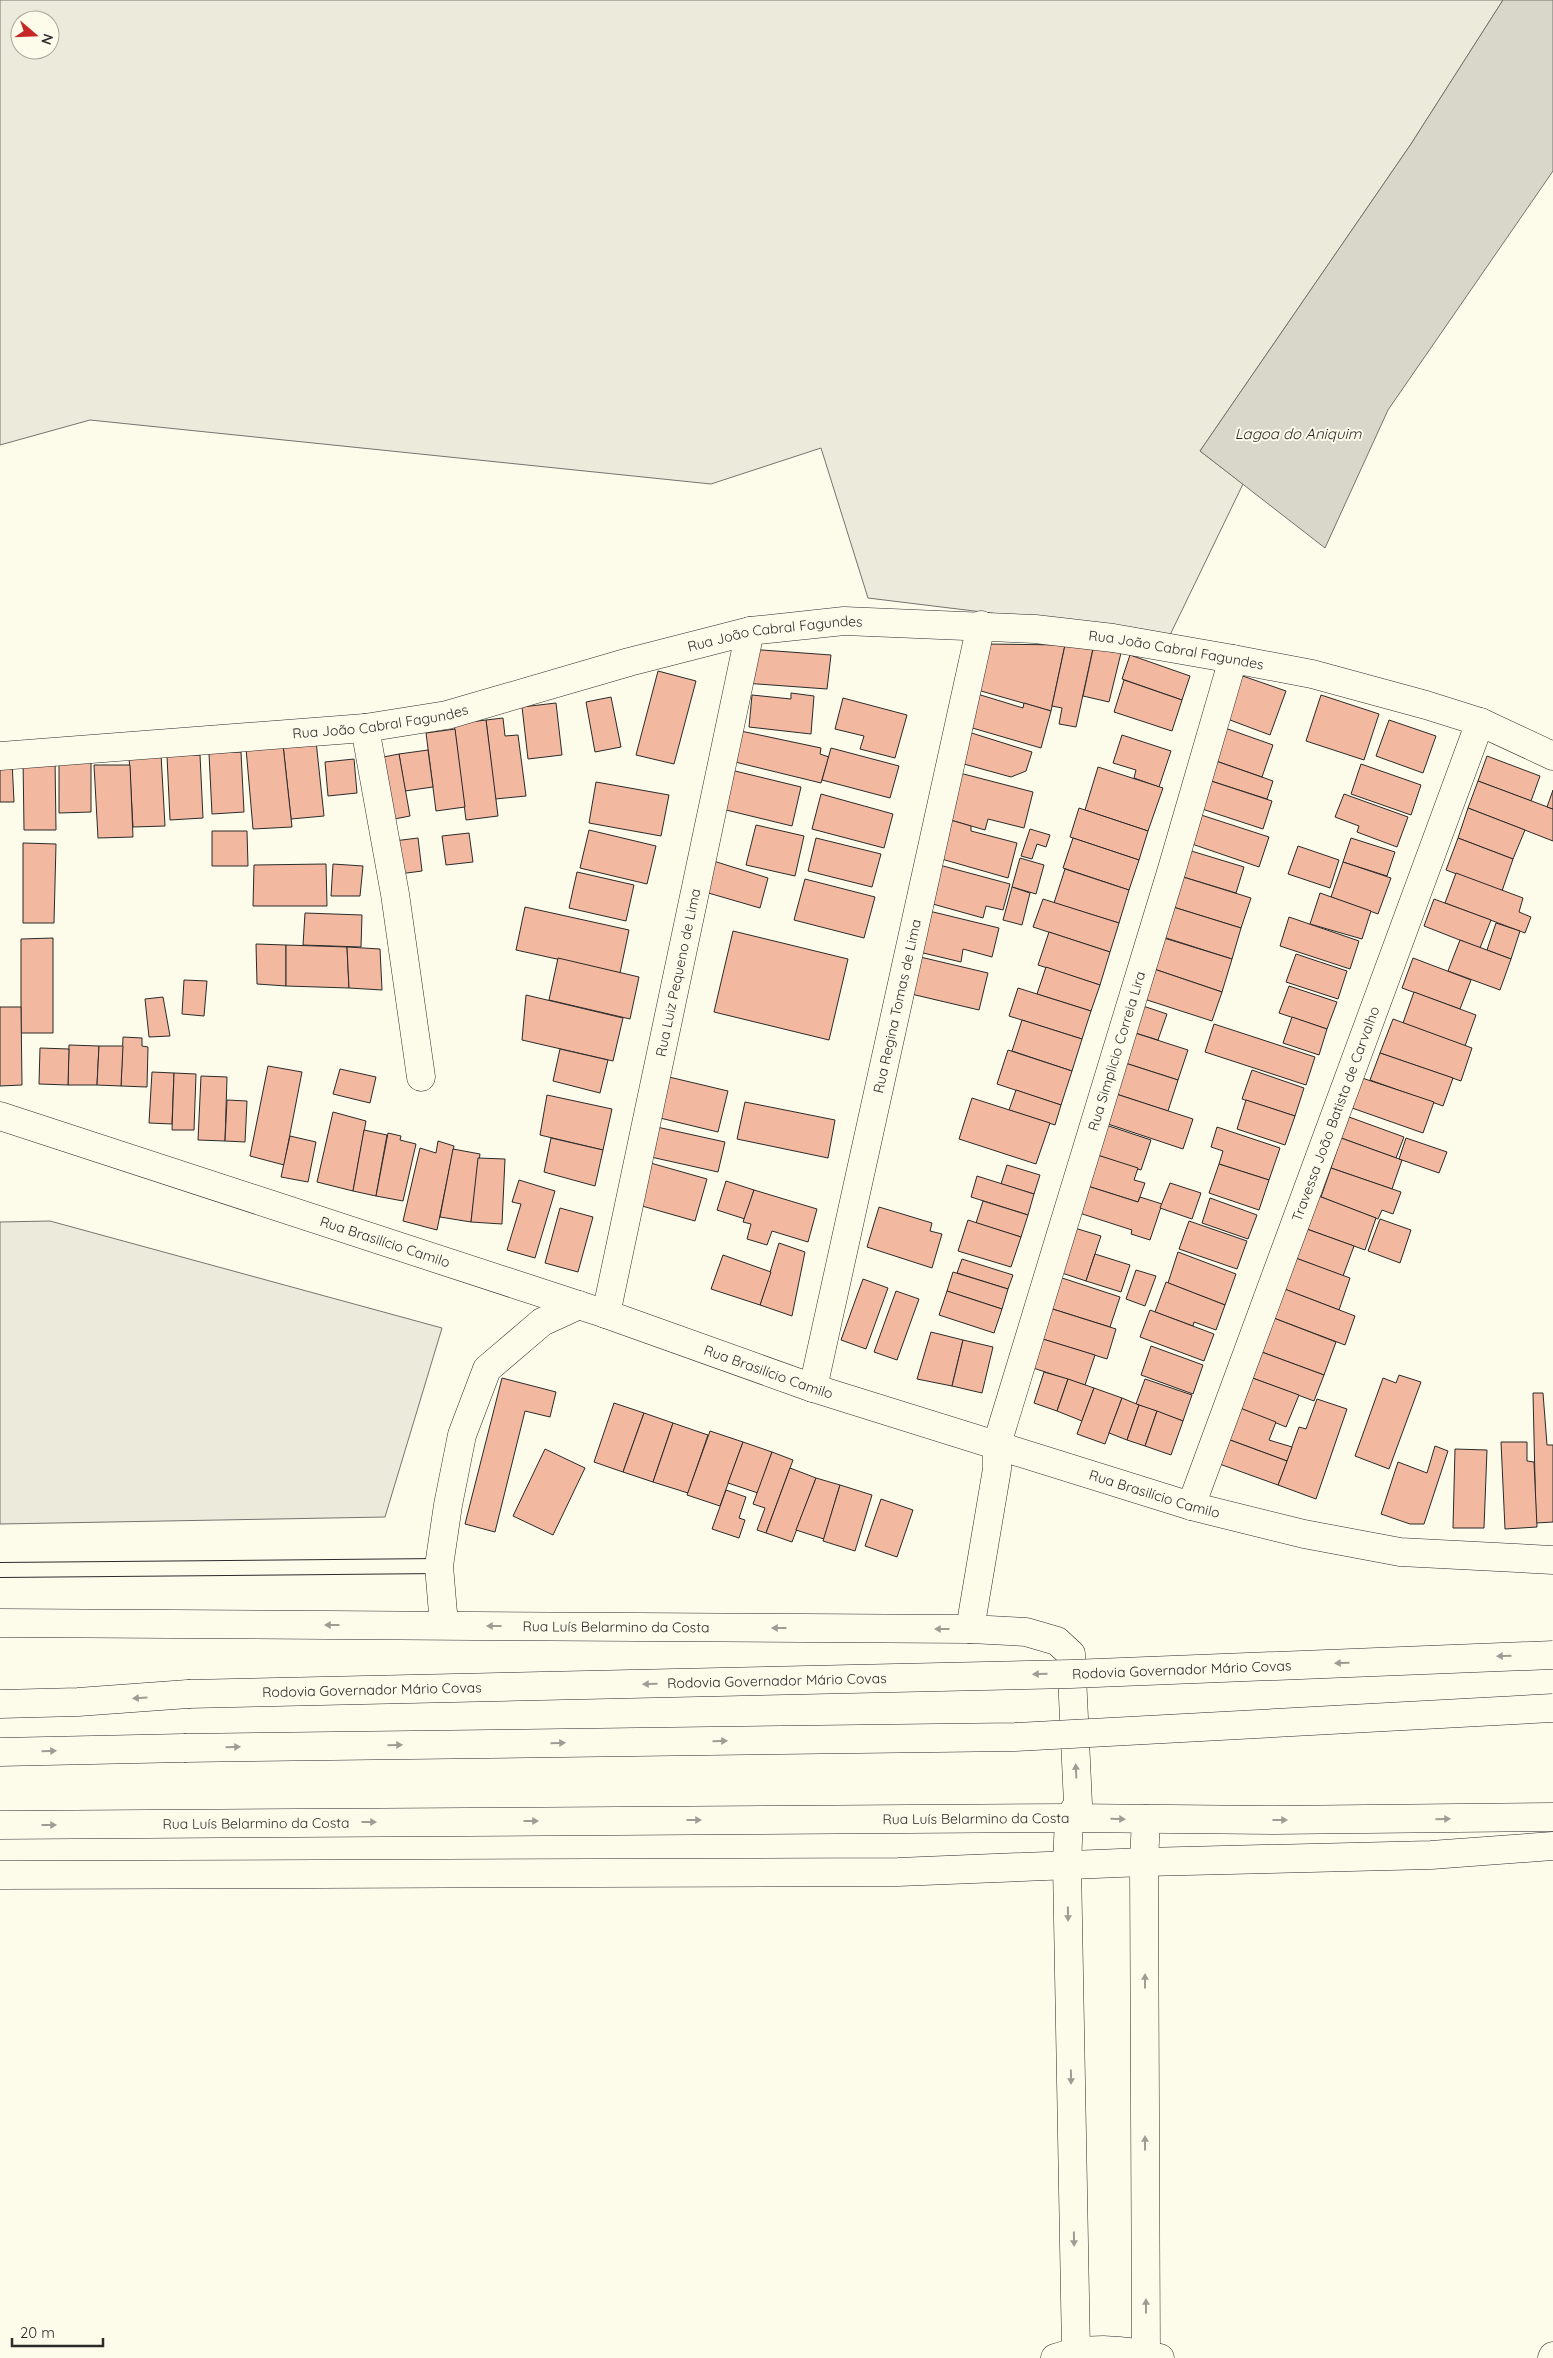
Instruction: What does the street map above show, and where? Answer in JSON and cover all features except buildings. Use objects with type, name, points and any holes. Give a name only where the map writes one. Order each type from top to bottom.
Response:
[{"type":"main road","name":"Rua João Cabral Fagundes","points":[[0,756],[365,728],[447,715],[629,662],[750,631],[844,621],[981,625],[1113,638],[1233,659],[1312,674],[1480,722],[1548,753]]},
{"type":"main road","name":"Rua Regina Tomas de Lima","points":[[813,1388],[981,625]]},
{"type":"main road","name":"Rua Luiz Pequeno de Lima","points":[[606,1314],[750,631]]},
{"type":"main road","name":"Rua Simplicio Correia Lira","points":[[970,1629],[997,1469],[997,1444],[1172,869],[1233,659]]},
{"type":"main road","name":"Travessa João Batista de Carvalho","points":[[1191,1506],[1480,722]]},
{"type":"main road","points":[[365,728],[395,894],[421,1077]]},
{"type":"main road","name":"Rua Brasilício Camilo","points":[[0,1116],[606,1314],[813,1388],[1191,1506],[1304,1534],[1400,1552],[1553,1560]]},
{"type":"main road","points":[[444,1626],[439,1566],[462,1435],[487,1369],[542,1322],[579,1305]]},
{"type":"main road","name":"Rua Luís Belarmino da Costa","points":[[0,1623],[970,1629],[1026,1632],[1057,1641],[1071,1654],[1078,1804],[1069,1818],[0,1825]]},
{"type":"main road","name":"Rodovia Governador Mário Covas","points":[[0,1704],[78,1702],[188,1694],[1071,1674],[1553,1654]]},
{"type":"main road","points":[[0,1752],[1015,1737],[1553,1708]]},
{"type":"main road","points":[[1146,1819],[1144,1862],[1153,2356],[1127,2350],[1065,2354],[1067,1865],[1069,1818],[1275,1820],[1553,1817]]},
{"type":"main road","points":[[0,1875],[898,1872],[1144,1862],[1431,1855],[1553,1846]]},
{"type":"lane","points":[[0,1570],[439,1566]]},
{"type":"shaded area","points":[[0,0],[1503,0],[1411,144],[1200,451],[1243,484],[1170,635],[868,598],[821,448],[711,484],[90,420],[0,445]]},
{"type":"shaded area","points":[[50,1221],[442,1328],[385,1517],[0,1524],[0,1222]]},
{"type":"water","name":"Lagoa do Aniquim","points":[[1503,0],[1553,0],[1553,171],[1388,410],[1325,548],[1200,451],[1411,144]]}]
